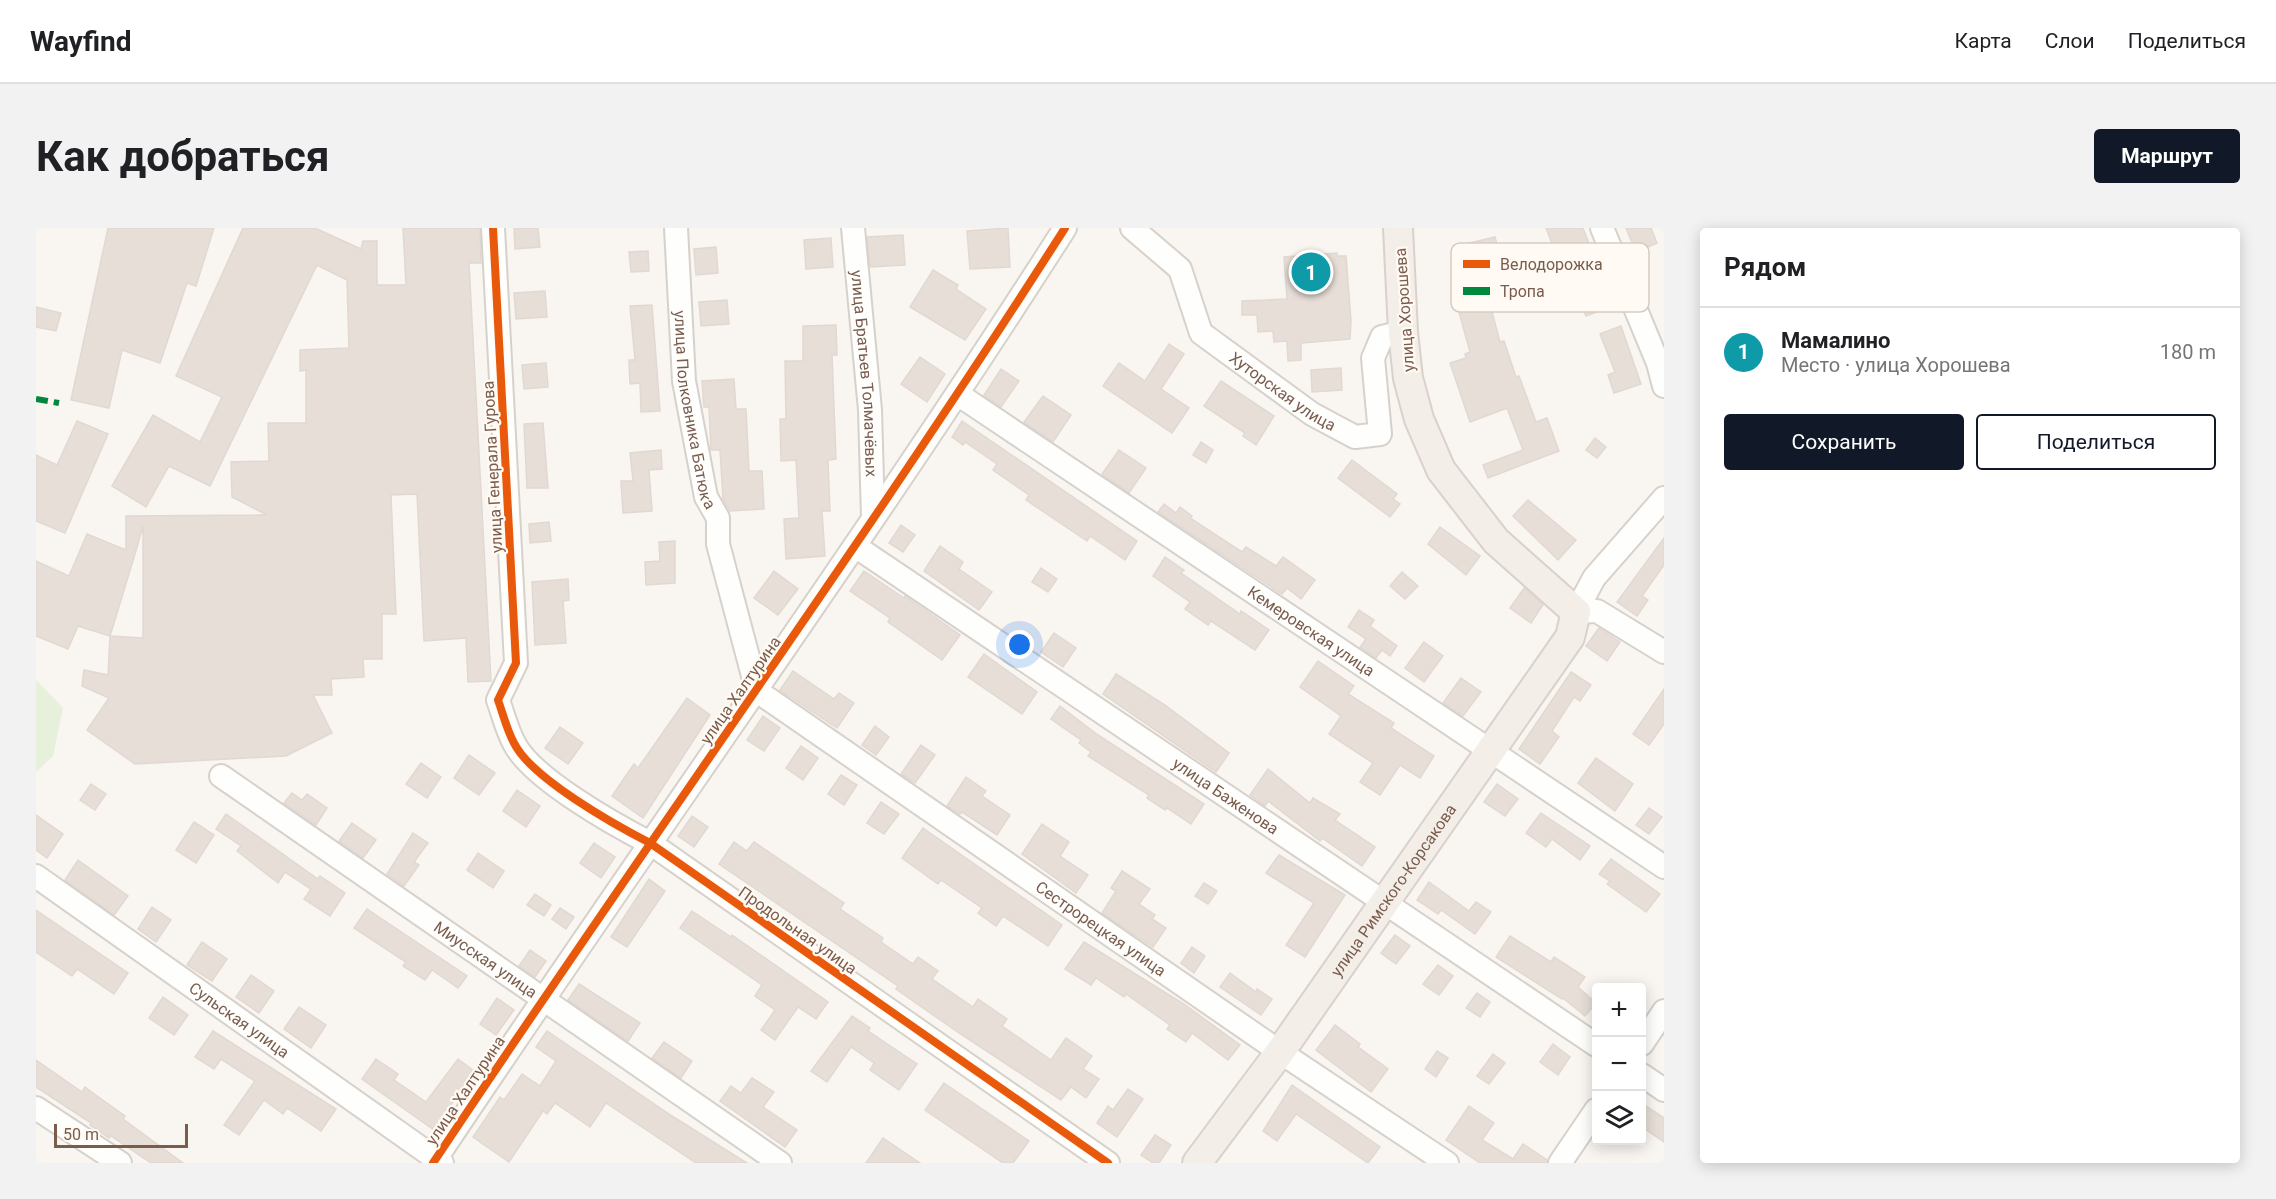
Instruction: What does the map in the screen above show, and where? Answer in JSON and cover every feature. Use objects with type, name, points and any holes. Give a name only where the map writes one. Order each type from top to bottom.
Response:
[{"type":"main road","name":"улица Хорошева","points":[[1398,228],[1403,332],[1408,378],[1419,419],[1441,470],[1496,541],[1566,602]]},
{"type":"main road","name":"улица Римского-Корсакова","points":[[1197,1163],[1280,1052],[1385,904],[1490,749],[1570,637],[1566,602]]},
{"type":"street","name":"улица Генерала Гурова","points":[[493,228],[516,663],[498,700]]},
{"type":"street","name":"улица Полковника Батюка","points":[[676,228],[684,381],[706,497],[718,518],[718,544],[757,691]]},
{"type":"street","name":"улица Братьев Толмачёвых","points":[[853,228],[870,410],[873,517]]},
{"type":"street","name":"улица Халтурина","points":[[437,1162],[542,1000],[959,395],[1065,228]]},
{"type":"street","name":"Хуторская улица","points":[[1132,228],[1180,269],[1201,333],[1312,414],[1355,437],[1380,434],[1373,358],[1382,337],[1403,332]]},
{"type":"street","points":[[1602,228],[1608,243]]},
{"type":"street","points":[[1637,312],[1658,363],[1664,386]]},
{"type":"street","name":"Кемеровская улица","points":[[959,395],[1664,867]]},
{"type":"street","name":"улица Римского-Корсакова","points":[[1566,602],[1594,578],[1664,498]]},
{"type":"street","name":"улица Баженова","points":[[855,546],[1592,1042]]},
{"type":"street","points":[[1566,602],[1597,611],[1664,652]]},
{"type":"street","name":"Сестрорецкая улица","points":[[757,691],[1280,1052],[1448,1163]]},
{"type":"street","name":"Продольная улица","points":[[498,700],[514,745],[538,771],[575,798],[650,843],[1108,1163]]},
{"type":"street","name":"Миусская улица","points":[[221,776],[780,1163]]},
{"type":"street","name":"Сульская улица","points":[[36,876],[437,1162]]},
{"type":"street","points":[[1646,1037],[1664,1011]]},
{"type":"street","points":[[1646,1078],[1664,1090]]},
{"type":"street","points":[[36,1108],[120,1163]]},
{"type":"street","points":[[1560,1163],[1592,1116]]},
{"type":"green space","points":[[36,680],[63,708],[53,756],[36,772]]},
{"type":"building","points":[[108,228],[214,228],[196,286],[187,283],[160,363],[122,350],[109,408],[71,400]]},
{"type":"building","points":[[243,228],[315,228],[361,249],[363,241],[377,241],[377,285],[406,285],[403,228],[480,228],[481,263],[469,263],[491,681],[468,682],[466,638],[424,641],[417,494],[391,495],[396,614],[382,614],[382,659],[363,659],[364,677],[331,679],[332,695],[313,695],[332,733],[286,756],[135,764],[87,730],[109,698],[82,686],[84,670],[108,675],[110,636],[78,626],[68,649],[36,636],[36,561],[69,576],[87,534],[126,550],[126,516],[267,515],[232,497],[231,462],[269,461],[268,423],[306,423],[306,370],[300,371],[300,350],[349,348],[347,280],[317,265],[210,486],[169,466],[146,507],[112,486],[153,415],[200,442],[222,397],[176,376]],"holes":[[[143,526],[143,638],[110,636]]]},
{"type":"building","points":[[514,228],[538,228],[540,247],[515,249]]},
{"type":"building","points":[[1008,228],[1010,267],[970,269],[967,231]]},
{"type":"building","points":[[1546,228],[1583,228],[1589,243],[1552,243]]},
{"type":"building","points":[[1626,228],[1651,228],[1657,243],[1649,246],[1649,243],[1632,243]]},
{"type":"building","points":[[903,235],[905,265],[870,267],[867,237]]},
{"type":"building","points":[[1495,237],[1496,243],[1470,243]]},
{"type":"building","points":[[831,238],[833,267],[806,269],[804,240]]},
{"type":"building","points":[[716,247],[718,273],[696,275],[694,249]]},
{"type":"building","points":[[648,251],[649,271],[631,272],[629,252]]},
{"type":"building","points":[[1337,253],[1337,256],[1346,256],[1351,321],[1350,339],[1301,343],[1301,360],[1288,361],[1287,341],[1274,342],[1273,331],[1258,332],[1257,315],[1242,315],[1242,301],[1287,299],[1284,257]]},
{"type":"building","points":[[933,270],[958,285],[956,289],[986,309],[965,340],[910,307]]},
{"type":"building","points":[[545,291],[547,317],[516,319],[514,293]]},
{"type":"building","points":[[727,300],[729,324],[701,326],[699,302]]},
{"type":"building","points":[[652,305],[660,411],[641,412],[640,383],[630,384],[629,360],[635,360],[630,306]]},
{"type":"building","points":[[36,307],[61,313],[56,331],[36,327]]},
{"type":"building","points":[[1459,312],[1492,312],[1500,342],[1504,341],[1516,377],[1519,376],[1536,422],[1547,418],[1559,451],[1488,478],[1483,465],[1523,450],[1507,408],[1470,422],[1450,363],[1466,358],[1465,354],[1470,352]]},
{"type":"building","points":[[1584,312],[1597,312],[1586,316]]},
{"type":"building","points":[[836,325],[837,355],[832,355],[836,459],[828,460],[830,511],[822,511],[825,556],[786,559],[784,519],[799,518],[796,460],[781,461],[780,419],[786,419],[785,361],[803,361],[803,326]]},
{"type":"building","points":[[1621,326],[1641,384],[1614,393],[1608,375],[1615,372],[1600,334]]},
{"type":"building","points":[[1169,344],[1184,354],[1161,389],[1189,408],[1172,433],[1103,386],[1119,363],[1145,381]]},
{"type":"building","points":[[920,357],[945,374],[927,402],[901,384]]},
{"type":"building","points":[[546,363],[548,387],[524,389],[522,365]]},
{"type":"building","points":[[1341,368],[1342,390],[1312,392],[1311,370]]},
{"type":"building","points":[[1001,369],[1019,381],[1001,407],[984,395]]},
{"type":"building","points":[[734,379],[736,409],[746,409],[749,471],[762,471],[764,509],[730,511],[723,499],[720,450],[711,450],[709,407],[704,407],[702,381]]},
{"type":"building","points":[[1221,381],[1274,416],[1256,445],[1243,436],[1245,433],[1204,406]]},
{"type":"building","points":[[1043,396],[1071,415],[1053,442],[1024,422]]},
{"type":"building","points":[[77,421],[108,434],[65,533],[36,521],[36,455],[57,465]]},
{"type":"building","points":[[962,421],[1137,541],[1125,560],[1090,536],[1087,541],[1026,500],[1029,495],[993,470],[997,464],[965,442],[963,445],[952,437]]},
{"type":"building","points":[[543,423],[548,488],[527,488],[524,424]]},
{"type":"building","points":[[1595,438],[1606,447],[1597,458],[1586,450]]},
{"type":"building","points":[[1201,442],[1213,450],[1206,463],[1193,455]]},
{"type":"building","points":[[661,450],[662,469],[649,470],[652,511],[623,513],[621,481],[633,481],[630,453]]},
{"type":"building","points":[[1119,450],[1146,468],[1129,493],[1102,474]]},
{"type":"building","points":[[1352,460],[1397,494],[1393,499],[1400,504],[1390,517],[1338,478]]},
{"type":"building","points":[[1528,500],[1576,540],[1558,560],[1513,516]]},
{"type":"building","points":[[1164,504],[1176,513],[1180,507],[1192,516],[1190,518],[1242,552],[1246,547],[1276,566],[1283,557],[1315,580],[1301,599],[1287,588],[1282,594],[1158,512]]},
{"type":"building","points":[[549,522],[551,541],[530,543],[529,524]]},
{"type":"building","points":[[901,525],[915,535],[903,552],[889,543]]},
{"type":"building","points":[[1440,527],[1480,556],[1466,575],[1428,544]]},
{"type":"building","points":[[1664,538],[1664,565],[1642,596],[1648,600],[1637,616],[1617,602]]},
{"type":"building","points":[[675,541],[675,583],[646,585],[645,562],[660,561],[659,542]]},
{"type":"building","points":[[940,546],[963,562],[959,569],[992,592],[979,610],[924,571]]},
{"type":"building","points":[[1165,557],[1184,570],[1181,573],[1240,614],[1241,611],[1269,630],[1255,650],[1211,621],[1208,625],[1185,609],[1190,602],[1153,576]]},
{"type":"building","points":[[1041,568],[1057,579],[1048,592],[1032,582]]},
{"type":"building","points":[[774,571],[798,589],[778,615],[754,598]]},
{"type":"building","points":[[864,571],[904,598],[905,596],[960,635],[942,660],[888,622],[890,618],[850,591]]},
{"type":"building","points":[[1402,572],[1418,586],[1405,599],[1390,586]]},
{"type":"building","points":[[568,579],[569,600],[563,601],[566,643],[535,645],[532,582]]},
{"type":"building","points":[[1524,588],[1543,605],[1531,623],[1510,608]]},
{"type":"building","points":[[1359,610],[1374,620],[1370,626],[1397,646],[1390,656],[1382,650],[1376,658],[1360,647],[1366,639],[1348,627]]},
{"type":"building","points":[[1599,628],[1620,642],[1607,661],[1586,646]]},
{"type":"building","points":[[1054,633],[1076,648],[1063,667],[1041,652]]},
{"type":"building","points":[[1424,642],[1443,656],[1424,682],[1405,668]]},
{"type":"building","points":[[984,654],[1037,692],[1022,714],[968,677]]},
{"type":"building","points":[[1318,661],[1354,686],[1348,694],[1394,723],[1391,728],[1434,756],[1420,778],[1400,765],[1380,795],[1360,782],[1373,763],[1329,734],[1341,716],[1300,687]]},
{"type":"building","points":[[793,671],[834,699],[839,693],[854,703],[837,728],[780,690]]},
{"type":"building","points":[[1571,672],[1591,685],[1580,701],[1574,697],[1552,731],[1559,737],[1540,764],[1519,749]]},
{"type":"building","points":[[1116,674],[1165,705],[1229,753],[1216,772],[1103,694]]},
{"type":"building","points":[[1461,678],[1481,692],[1463,716],[1443,703]]},
{"type":"building","points":[[1664,689],[1664,724],[1649,745],[1633,734]]},
{"type":"building","points":[[687,698],[710,715],[643,818],[612,796],[634,764],[638,768]]},
{"type":"building","points":[[1060,706],[1098,735],[1204,804],[1191,824],[1167,808],[1165,810],[1147,798],[1149,795],[1088,756],[1091,752],[1079,743],[1081,740],[1051,719]]},
{"type":"building","points":[[763,716],[780,728],[764,751],[747,740]]},
{"type":"building","points":[[875,726],[889,737],[876,755],[862,745]]},
{"type":"building","points":[[560,727],[583,743],[568,764],[545,748]]},
{"type":"building","points":[[921,745],[935,755],[915,783],[901,774]]},
{"type":"building","points":[[801,746],[818,758],[803,780],[786,768]]},
{"type":"building","points":[[469,755],[495,773],[479,795],[454,778]]},
{"type":"building","points":[[1596,758],[1633,784],[1615,811],[1578,783]]},
{"type":"building","points":[[421,763],[441,777],[427,798],[406,784]]},
{"type":"building","points":[[1268,769],[1310,803],[1313,798],[1340,814],[1335,820],[1375,847],[1362,866],[1322,838],[1320,841],[1268,801],[1265,806],[1250,795]]},
{"type":"building","points":[[841,775],[857,785],[844,805],[828,794]]},
{"type":"building","points":[[966,777],[986,791],[982,796],[1010,815],[997,835],[962,812],[960,814],[947,806]]},
{"type":"building","points":[[91,784],[106,794],[95,810],[80,800]]},
{"type":"building","points":[[1497,784],[1518,799],[1505,816],[1484,802]]},
{"type":"building","points":[[517,790],[540,806],[526,827],[503,811]]},
{"type":"building","points":[[292,793],[302,800],[307,794],[327,808],[316,825],[284,803]]},
{"type":"building","points":[[881,802],[899,814],[884,834],[867,823]]},
{"type":"building","points":[[1649,808],[1662,817],[1649,834],[1636,825]]},
{"type":"building","points":[[1541,813],[1590,846],[1580,860],[1552,839],[1546,847],[1526,833]]},
{"type":"building","points":[[226,814],[318,879],[320,876],[345,893],[330,916],[304,899],[311,889],[285,872],[278,883],[237,851],[241,846],[216,829]]},
{"type":"building","points":[[36,815],[63,834],[47,858],[36,850]]},
{"type":"building","points":[[692,816],[708,827],[694,847],[678,836]]},
{"type":"building","points":[[194,822],[214,835],[196,863],[176,850]]},
{"type":"building","points":[[352,823],[376,840],[363,858],[339,841]]},
{"type":"building","points":[[1042,824],[1069,842],[1060,856],[1088,875],[1076,893],[1022,854]]},
{"type":"building","points":[[923,828],[1062,925],[1048,946],[1003,916],[996,926],[978,913],[982,908],[941,880],[938,884],[902,858]]},
{"type":"building","points":[[413,833],[428,843],[414,862],[419,865],[404,886],[387,874]]},
{"type":"building","points":[[734,842],[747,851],[754,842],[844,903],[840,909],[883,938],[881,942],[913,964],[918,957],[938,971],[932,979],[973,1007],[978,999],[1007,1019],[1002,1026],[1051,1060],[1066,1038],[1092,1056],[1083,1069],[1099,1079],[1086,1098],[1071,1087],[1061,1100],[956,1031],[896,989],[898,986],[719,864]]},
{"type":"building","points":[[594,843],[615,857],[601,878],[580,863]]},
{"type":"building","points":[[478,853],[504,871],[493,888],[467,870]]},
{"type":"building","points":[[1279,855],[1345,895],[1305,957],[1286,945],[1314,903],[1266,873]]},
{"type":"building","points":[[1611,859],[1660,894],[1646,912],[1607,884],[1610,881],[1599,874]]},
{"type":"building","points":[[78,860],[128,896],[114,915],[65,880]]},
{"type":"building","points":[[1122,871],[1150,889],[1139,904],[1155,915],[1152,919],[1166,928],[1153,947],[1102,913],[1116,891],[1111,888]]},
{"type":"building","points":[[649,879],[665,891],[627,947],[611,937]]},
{"type":"building","points":[[1429,882],[1469,911],[1476,902],[1491,912],[1475,934],[1441,910],[1438,914],[1417,900]]},
{"type":"building","points":[[1204,883],[1217,891],[1208,904],[1195,896]]},
{"type":"building","points":[[535,894],[551,905],[544,916],[527,905]]},
{"type":"building","points":[[152,907],[171,920],[156,942],[138,929]]},
{"type":"building","points":[[560,908],[574,917],[566,929],[552,919]]},
{"type":"building","points":[[367,909],[467,976],[458,988],[432,970],[425,980],[403,966],[406,962],[354,928]]},
{"type":"building","points":[[36,910],[128,973],[114,994],[77,969],[72,976],[36,952]]},
{"type":"building","points":[[692,911],[731,937],[732,935],[828,1002],[816,1019],[798,1007],[775,1040],[761,1030],[775,1010],[755,996],[762,985],[680,928]]},
{"type":"building","points":[[1395,935],[1410,946],[1396,964],[1381,953]]},
{"type":"building","points":[[1510,936],[1551,962],[1554,957],[1585,977],[1578,987],[1592,999],[1592,1008],[1585,1016],[1563,998],[1496,957]]},
{"type":"building","points":[[202,942],[227,959],[212,981],[187,965]]},
{"type":"building","points":[[1084,942],[1184,1004],[1240,1045],[1228,1060],[1192,1033],[1186,1042],[1167,1029],[1170,1025],[1126,994],[1124,997],[1096,978],[1091,985],[1065,969]]},
{"type":"building","points":[[1192,947],[1205,956],[1194,973],[1181,963]]},
{"type":"building","points":[[530,950],[546,961],[535,977],[519,966]]},
{"type":"building","points":[[1438,965],[1453,976],[1439,995],[1423,984]]},
{"type":"building","points":[[1230,973],[1256,992],[1257,989],[1272,999],[1261,1015],[1220,987]]},
{"type":"building","points":[[251,975],[274,991],[259,1013],[236,997]]},
{"type":"building","points":[[579,984],[640,1023],[628,1041],[568,1000]]},
{"type":"building","points":[[1477,993],[1490,1002],[1480,1017],[1466,1008]]},
{"type":"building","points":[[163,997],[188,1015],[174,1035],[149,1018]]},
{"type":"building","points":[[497,998],[514,1010],[496,1035],[480,1024]]},
{"type":"building","points":[[299,1007],[326,1025],[311,1048],[284,1029]]},
{"type":"building","points":[[852,1016],[870,1028],[868,1031],[917,1064],[899,1090],[870,1070],[874,1063],[851,1047],[827,1082],[811,1071]]},
{"type":"building","points":[[1335,1025],[1360,1044],[1358,1047],[1388,1069],[1371,1092],[1316,1050]]},
{"type":"building","points":[[213,1031],[336,1109],[321,1131],[287,1108],[283,1114],[264,1100],[239,1135],[224,1125],[255,1081],[221,1059],[214,1069],[195,1057]]},
{"type":"building","points":[[547,1031],[672,1116],[747,1163],[696,1163],[606,1103],[590,1127],[555,1103],[547,1114],[543,1111],[509,1162],[473,1137],[500,1097],[504,1100],[522,1074],[540,1086],[556,1061],[536,1047]]},
{"type":"building","points":[[664,1042],[692,1061],[681,1078],[652,1058]]},
{"type":"building","points":[[1553,1044],[1570,1057],[1558,1075],[1540,1062]]},
{"type":"building","points":[[1437,1051],[1448,1058],[1436,1077],[1425,1069]]},
{"type":"building","points":[[1493,1054],[1505,1063],[1489,1084],[1477,1076]]},
{"type":"building","points":[[376,1059],[398,1074],[394,1080],[426,1102],[458,1059],[474,1071],[434,1130],[362,1079]]},
{"type":"building","points":[[36,1060],[82,1092],[85,1087],[125,1116],[123,1119],[183,1163],[151,1163],[90,1125],[91,1123],[36,1087]]},
{"type":"building","points":[[752,1078],[774,1092],[763,1107],[797,1130],[785,1147],[720,1101],[731,1086],[741,1093]]},
{"type":"building","points":[[944,1083],[1029,1141],[1013,1163],[1003,1163],[925,1110]]},
{"type":"building","points":[[1292,1085],[1380,1147],[1368,1163],[1296,1114],[1277,1141],[1263,1131]]},
{"type":"building","points":[[1128,1089],[1143,1099],[1117,1137],[1097,1123],[1108,1106],[1113,1110]]},
{"type":"building","points":[[1469,1106],[1494,1123],[1482,1140],[1513,1159],[1523,1144],[1547,1160],[1547,1163],[1480,1163],[1446,1140]]},
{"type":"building","points":[[1646,1106],[1664,1118],[1664,1142],[1646,1129]]},
{"type":"building","points":[[1155,1135],[1171,1145],[1159,1163],[1153,1163],[1141,1155]]},
{"type":"building","points":[[883,1138],[920,1163],[866,1163]]},
{"type":"marked path","points":[[36,399],[59,403]]},
{"type":"cycle path","points":[[493,228],[516,663],[498,700],[514,743],[523,757],[575,799],[650,843],[1108,1163]]},
{"type":"cycle path","points":[[433,1163],[831,581],[1065,228]]},
{"type":"place","name":"Мамалино","points":[[1311,272]]}]
